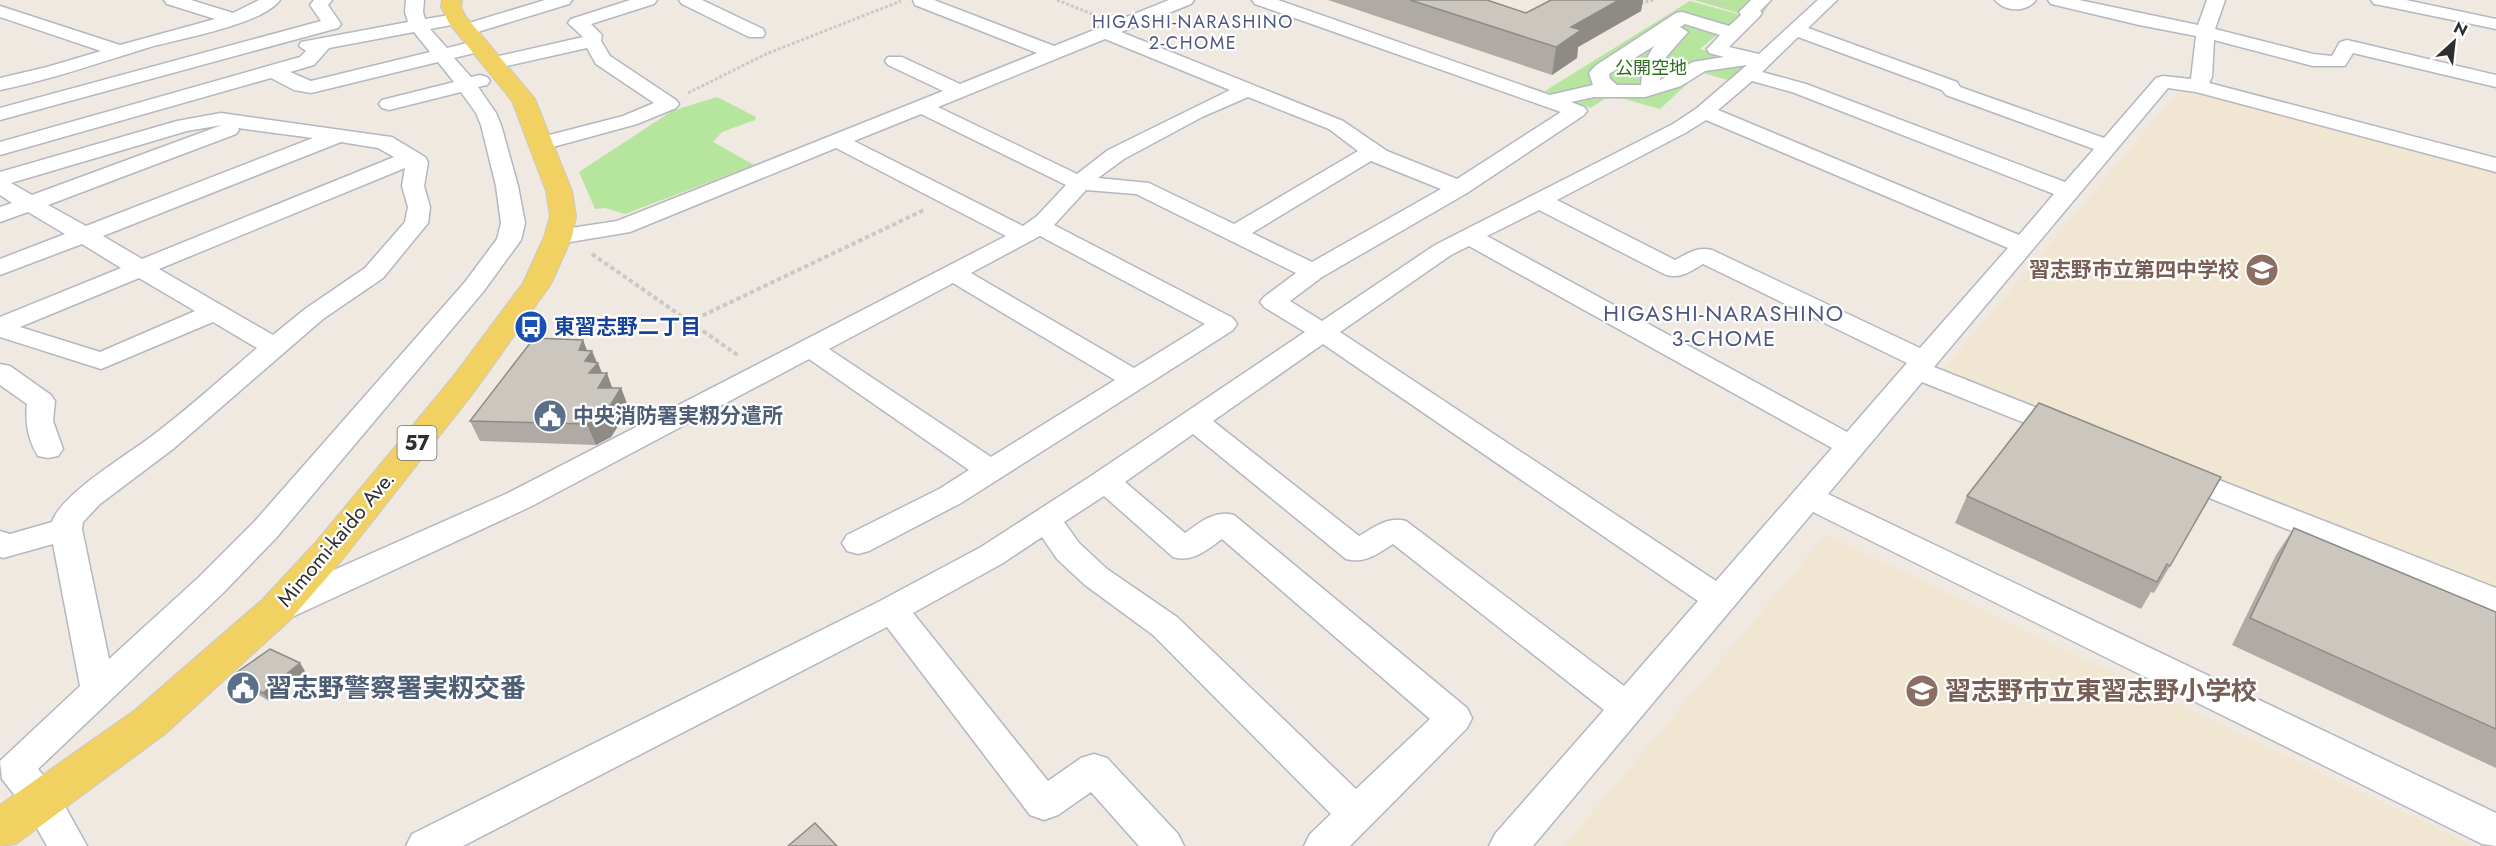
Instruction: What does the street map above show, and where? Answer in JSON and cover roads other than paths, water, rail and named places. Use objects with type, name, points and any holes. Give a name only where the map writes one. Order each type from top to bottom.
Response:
[{"type":"main road","name":"Mimomi-kaido Ave.","points":[[42,801],[150,722],[276,610],[329,551],[464,385],[572,235],[563,216],[559,191],[523,99],[474,39]]},
{"type":"main road","name":"57","points":[[0,830],[42,801]]},
{"type":"street","points":[[172,0],[231,18]]},
{"type":"street","points":[[0,84],[58,70],[231,18],[261,8],[271,0]]},
{"type":"street","points":[[0,114],[332,24],[319,5],[322,0]]},
{"type":"street","points":[[273,71],[305,87],[442,55],[563,0]]},
{"type":"street","points":[[542,144],[630,120],[669,104],[603,60],[592,41],[593,35],[577,23],[648,0]]},
{"type":"street","points":[[688,0],[756,33]]},
{"type":"street","points":[[572,235],[622,227],[1185,0]]},
{"type":"street","points":[[1261,0],[1577,111],[1459,188],[1313,272],[1273,302],[1322,332],[1719,599]]},
{"type":"street","points":[[1550,101],[1594,91],[1637,92],[1652,89],[1674,82],[1700,66],[1752,58],[1716,49],[1754,13],[1748,12],[1762,0]]},
{"type":"street","points":[[426,846],[892,610],[992,555],[1106,481],[1443,250],[1680,128],[1704,112],[1748,74],[1828,0]]},
{"type":"street","points":[[2004,0],[2020,5],[2027,0]]},
{"type":"street","points":[[2057,0],[2139,20],[2205,32],[2313,60],[2338,62],[2347,46],[2496,81]]},
{"type":"street","points":[[2197,86],[2202,77],[2205,32],[2216,0]]},
{"type":"street","points":[[2380,0],[2496,24]]},
{"type":"street","points":[[921,1],[1054,53]]},
{"type":"street","points":[[0,11],[120,51]]},
{"type":"street","points":[[296,34],[309,46],[322,44],[417,13],[474,39],[592,41]]},
{"type":"street","points":[[67,846],[42,801],[15,768],[98,688],[211,585],[266,529],[474,286],[509,240],[513,223],[509,195],[491,125],[486,113],[442,55],[417,13]]},
{"type":"street","points":[[1612,91],[1600,81],[1599,73],[1682,17],[1733,33]]},
{"type":"street","points":[[1652,89],[1650,74],[1665,44],[1696,22]]},
{"type":"street","points":[[1795,30],[1950,86],[1953,91],[2108,146]]},
{"type":"street","points":[[1104,32],[1336,125],[1379,156],[1459,188]]},
{"type":"street","points":[[466,84],[474,39]]},
{"type":"street","points":[[0,149],[307,61],[322,44]]},
{"type":"street","points":[[895,61],[960,91]]},
{"type":"street","points":[[1748,74],[1799,88],[2070,192]]},
{"type":"street","points":[[1509,846],[1806,496],[2163,82],[2197,86],[2496,165]]},
{"type":"street","points":[[389,104],[466,84]]},
{"type":"street","points":[[276,610],[519,501],[1032,232],[1060,208],[1079,183],[1102,163],[1169,125],[1247,90]]},
{"type":"street","points":[[921,106],[1079,183],[1141,188],[1313,272]]},
{"type":"street","points":[[1704,112],[2022,245]]},
{"type":"street","points":[[0,179],[184,125],[221,119],[384,142],[417,162],[413,186],[419,207],[416,223],[374,273],[314,314],[274,346],[163,442],[78,507],[68,519],[66,529],[98,688]]},
{"type":"street","points":[[0,215],[248,123]]},
{"type":"street","points":[[0,268],[339,136]]},
{"type":"street","points":[[836,140],[949,198],[1032,232],[1224,324],[950,496],[858,543]]},
{"type":"street","points":[[1234,234],[1372,151]]},
{"type":"street","points":[[0,328],[410,158]]},
{"type":"street","points":[[0,186],[274,346]]},
{"type":"street","points":[[1540,201],[1675,270],[1703,255],[1921,365],[2095,441]]},
{"type":"street","points":[[1471,237],[1851,446]]},
{"type":"street","points":[[953,273],[1135,380]]},
{"type":"street","points":[[0,328],[101,361],[215,312]]},
{"type":"street","points":[[810,348],[991,471]]},
{"type":"street","points":[[0,372],[41,402],[39,420],[48,449]]},
{"type":"street","points":[[1194,420],[1357,551],[1395,529],[1626,707]]},
{"type":"street","points":[[2151,463],[2496,601]]},
{"type":"street","points":[[1106,481],[1185,549],[1223,523],[1454,718],[1324,846]]},
{"type":"street","points":[[1806,496],[2496,832]]},
{"type":"street","points":[[1046,520],[1068,551],[1096,577],[1165,626],[1356,813]]},
{"type":"street","points":[[0,542],[3,547],[66,529]]},
{"type":"street","points":[[892,610],[1044,804],[1094,769],[1164,846]]},
{"type":"place","name":"習志野市立第四中学校","points":[[2262,270]]},
{"type":"place","name":"東習志野二丁目","points":[[531,327]]},
{"type":"place","name":"中央消防署実籾分遣所","points":[[550,416]]},
{"type":"place","name":"習志野警察署実籾交番","points":[[243,688]]},
{"type":"place","name":"習志野市立東習志野小学校","points":[[1922,691]]},
{"type":"district","name":"HIGASHI-NARASHINO 2-CHOME","points":[[1193,32]]},
{"type":"district","name":"HIGASHI-NARASHINO 3-CHOME","points":[[1724,326]]},
{"type":"park label","name":"公開空地","points":[[1651,68]]}]
